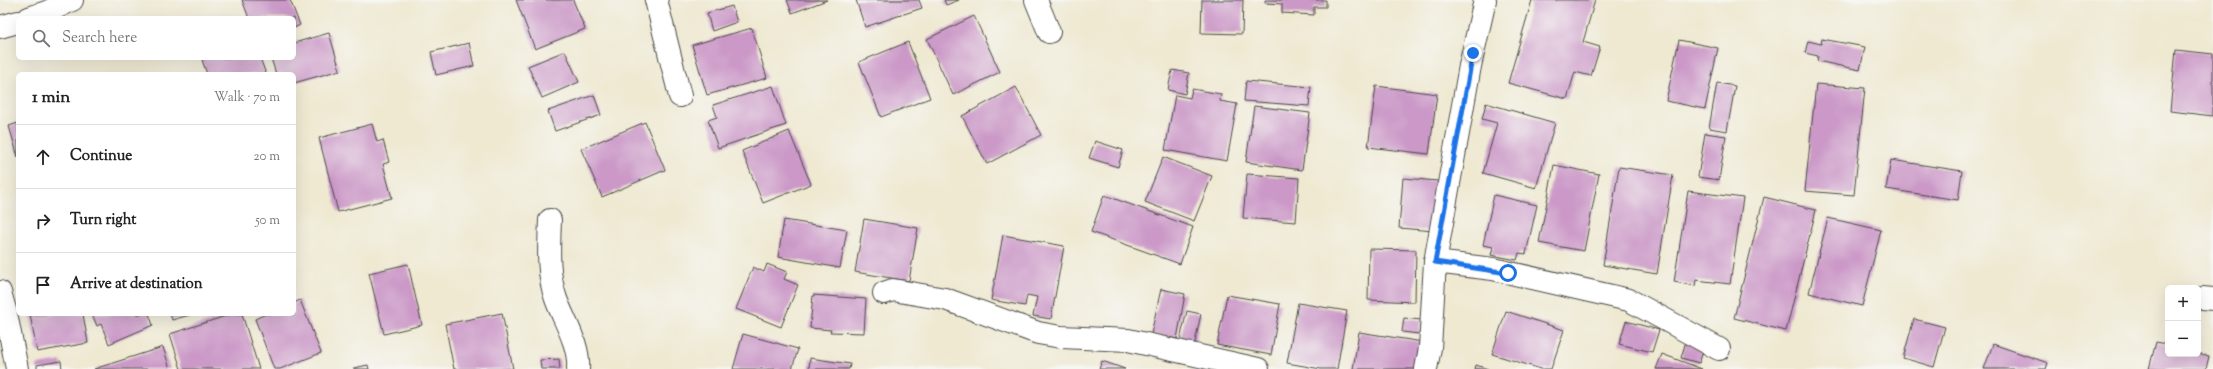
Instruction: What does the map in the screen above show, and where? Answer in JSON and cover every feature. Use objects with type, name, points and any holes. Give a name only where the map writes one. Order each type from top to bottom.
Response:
[{"type":"street","points":[[35,16],[72,0]]},
{"type":"street","points":[[656,0],[680,96]]},
{"type":"street","points":[[1036,0],[1049,32]]},
{"type":"street","points":[[1426,369],[1430,348],[1435,262],[1470,66],[1485,0]]},
{"type":"street","points":[[0,27],[16,23]]},
{"type":"street","points":[[550,220],[548,268],[556,298],[572,338],[578,369]]},
{"type":"street","points":[[1435,262],[1493,270],[1629,300],[1719,349]]},
{"type":"street","points":[[884,293],[893,290],[945,299],[1038,333],[1061,337],[1128,340],[1258,369]]},
{"type":"street","points":[[0,292],[6,313],[17,369]]},
{"type":"building","points":[[242,0],[290,0],[300,25],[296,27],[296,16],[248,16]]},
{"type":"building","points":[[516,0],[573,0],[585,29],[535,49]]},
{"type":"building","points":[[787,0],[827,0],[792,13]]},
{"type":"building","points":[[856,0],[919,0],[922,8],[865,27]]},
{"type":"building","points":[[944,0],[959,0],[946,5]]},
{"type":"building","points":[[1202,0],[1243,0],[1242,34],[1201,33]]},
{"type":"building","points":[[1265,0],[1326,0],[1326,7],[1314,7],[1314,15],[1282,13],[1282,4],[1265,3]]},
{"type":"building","points":[[1532,0],[1595,0],[1583,42],[1600,47],[1591,76],[1575,72],[1567,99],[1508,83]]},
{"type":"building","points":[[732,6],[737,22],[712,31],[707,13]]},
{"type":"building","points":[[974,16],[1000,72],[953,95],[927,39]]},
{"type":"building","points":[[752,28],[767,78],[707,95],[692,45]]},
{"type":"building","points":[[329,33],[340,70],[296,82],[296,72],[275,72],[272,60],[296,60],[296,42]]},
{"type":"building","points":[[1822,39],[1865,47],[1860,70],[1817,61],[1818,56],[1805,53],[1808,41],[1821,44]]},
{"type":"building","points":[[1679,40],[1718,48],[1705,109],[1666,101]]},
{"type":"building","points":[[908,42],[930,98],[881,117],[859,62]]},
{"type":"building","points":[[469,43],[474,66],[436,75],[431,52]]},
{"type":"building","points":[[2176,50],[2213,54],[2213,116],[2170,111]]},
{"type":"building","points":[[565,51],[579,82],[542,98],[528,66]]},
{"type":"building","points":[[202,60],[261,60],[265,72],[206,72]]},
{"type":"building","points":[[1172,70],[1189,73],[1185,94],[1168,90]]},
{"type":"building","points":[[1246,81],[1311,87],[1309,106],[1244,101]]},
{"type":"building","points":[[1717,83],[1735,86],[1727,131],[1709,128]]},
{"type":"building","points":[[1816,84],[1865,88],[1854,195],[1805,191]]},
{"type":"building","points":[[773,86],[786,125],[718,148],[708,120],[717,117],[713,105]]},
{"type":"building","points":[[1376,86],[1437,94],[1429,154],[1368,147]]},
{"type":"building","points":[[1016,87],[1041,135],[987,164],[962,116]]},
{"type":"building","points":[[1192,89],[1221,94],[1220,101],[1237,104],[1227,161],[1165,150],[1175,95],[1190,98]]},
{"type":"building","points":[[594,95],[601,115],[555,131],[548,111]]},
{"type":"building","points":[[1486,103],[1555,123],[1536,188],[1483,173],[1497,123],[1482,119]]},
{"type":"building","points":[[1254,106],[1310,113],[1302,170],[1246,162]]},
{"type":"building","points":[[645,122],[665,170],[602,197],[581,149]]},
{"type":"building","points":[[16,124],[16,150],[9,126]]},
{"type":"building","points":[[372,124],[377,142],[383,140],[389,162],[383,164],[392,198],[338,212],[319,138]]},
{"type":"building","points":[[789,131],[811,184],[763,203],[742,151]]},
{"type":"building","points":[[1705,133],[1726,136],[1719,180],[1698,177]]},
{"type":"building","points":[[1095,141],[1123,150],[1118,167],[1089,158]]},
{"type":"building","points":[[1163,157],[1212,176],[1194,221],[1145,202]]},
{"type":"building","points":[[1891,160],[1962,171],[1958,200],[1886,189]]},
{"type":"building","points":[[1554,165],[1599,174],[1584,251],[1539,243]]},
{"type":"building","points":[[1619,167],[1673,175],[1657,274],[1603,265]]},
{"type":"building","points":[[1247,174],[1299,178],[1296,222],[1243,218]]},
{"type":"building","points":[[1403,178],[1438,181],[1434,231],[1399,228]]},
{"type":"building","points":[[1688,191],[1743,198],[1730,284],[1696,280],[1695,286],[1674,282]]},
{"type":"building","points":[[1104,195],[1193,227],[1180,264],[1091,232]]},
{"type":"building","points":[[1494,195],[1537,205],[1526,254],[1519,253],[1517,260],[1491,255],[1493,247],[1483,245]]},
{"type":"building","points":[[1764,197],[1816,210],[1786,331],[1734,318]]},
{"type":"building","points":[[1828,218],[1881,230],[1862,306],[1809,293]]},
{"type":"building","points":[[864,219],[918,228],[909,281],[855,272]]},
{"type":"building","points":[[784,220],[847,230],[840,268],[778,257]]},
{"type":"building","points":[[1003,235],[1064,246],[1051,319],[1033,316],[1037,297],[1027,295],[1025,306],[991,300]]},
{"type":"building","points":[[1369,249],[1416,250],[1415,302],[1368,300]]},
{"type":"building","points":[[408,264],[422,325],[384,334],[369,273]]},
{"type":"building","points":[[767,264],[787,272],[784,279],[798,285],[781,327],[736,309],[753,267],[764,272]]},
{"type":"building","points":[[1161,289],[1185,294],[1177,339],[1151,334]]},
{"type":"building","points":[[813,295],[866,299],[864,333],[830,332],[831,330],[810,328]]},
{"type":"building","points":[[1227,295],[1280,304],[1271,355],[1217,345]]},
{"type":"building","points":[[300,300],[321,353],[280,369],[274,369],[255,319],[262,316],[296,316],[296,302]]},
{"type":"building","points":[[1298,303],[1347,311],[1337,369],[1321,369],[1287,363]]},
{"type":"building","points":[[1187,311],[1201,314],[1193,352],[1178,348]]},
{"type":"building","points":[[1506,311],[1564,330],[1551,369],[1541,369],[1492,354]]},
{"type":"building","points":[[502,313],[513,369],[454,369],[445,324]]},
{"type":"building","points":[[30,316],[83,316],[88,343],[37,352]]},
{"type":"building","points":[[93,316],[150,316],[153,325],[109,344],[101,324],[97,326]]},
{"type":"building","points":[[171,316],[186,316],[172,320]]},
{"type":"building","points":[[226,316],[243,316],[259,369],[181,369],[170,334]]},
{"type":"building","points":[[1404,318],[1421,320],[1419,334],[1402,332]]},
{"type":"building","points":[[1914,319],[1945,327],[1934,367],[1903,358]]},
{"type":"building","points":[[1626,321],[1659,330],[1652,352],[1619,344]]},
{"type":"building","points":[[1359,332],[1423,342],[1418,369],[1353,369]]},
{"type":"building","points":[[743,334],[798,349],[792,369],[733,369]]},
{"type":"building","points":[[1686,341],[1705,346],[1699,363],[1681,358]]},
{"type":"building","points":[[2156,342],[2165,344],[2165,357],[2201,357],[2201,354],[2209,356],[2206,369],[2149,369]]},
{"type":"building","points":[[1993,344],[2048,363],[2046,369],[1984,369]]},
{"type":"building","points":[[163,347],[170,369],[94,369]]},
{"type":"building","points":[[1662,354],[1702,369],[1656,369]]},
{"type":"building","points":[[810,358],[850,364],[849,369],[809,369]]},
{"type":"building","points":[[559,359],[560,369],[541,369],[540,360]]},
{"type":"building","points":[[61,361],[62,369],[37,369],[37,365]]},
{"type":"building","points":[[1102,361],[1125,369],[1099,369]]},
{"type":"building","points":[[368,365],[369,369],[354,369],[354,368]]},
{"type":"building","points":[[1476,365],[1488,369],[1475,369]]},
{"type":"route","points":[[1473,53],[1435,262],[1508,273]]}]
